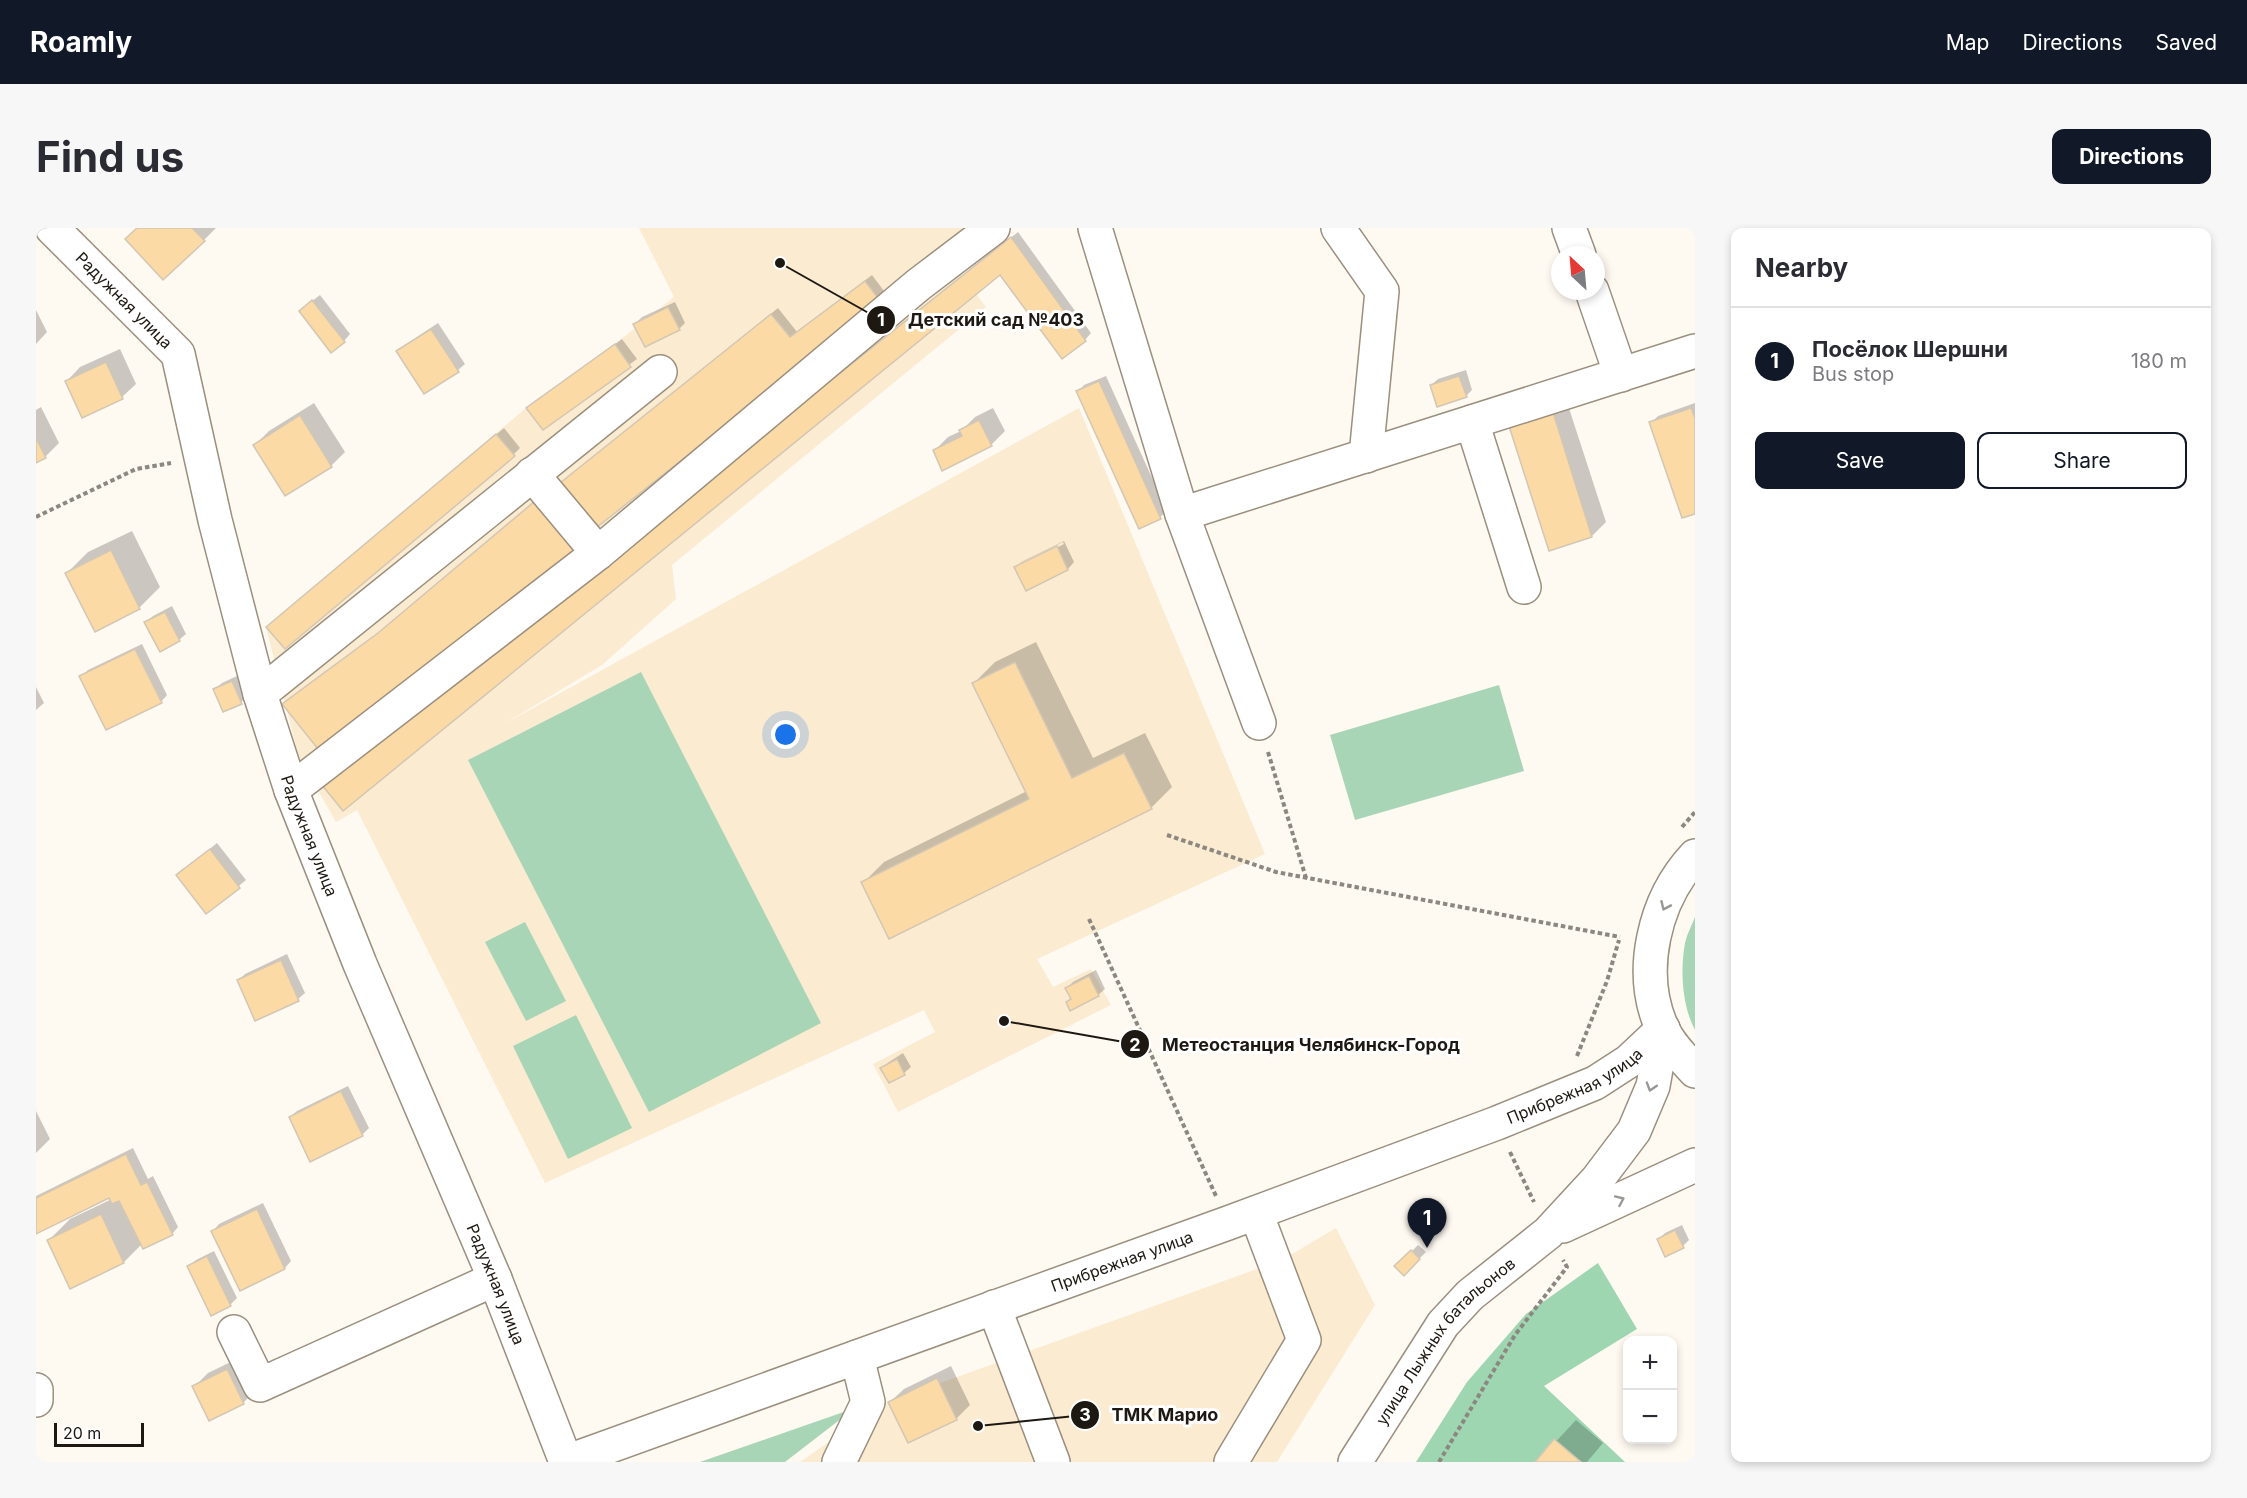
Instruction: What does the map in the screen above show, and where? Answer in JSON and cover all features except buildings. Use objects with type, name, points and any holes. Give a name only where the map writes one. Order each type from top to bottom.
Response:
[{"type":"street","name":"Радужная улица","points":[[52,228],[178,354],[215,520],[260,694],[291,790],[360,964],[495,1279],[566,1462]]},
{"type":"street","points":[[291,790],[598,553],[918,285],[993,228]]},
{"type":"street","points":[[1338,228],[1382,291],[1366,456]]},
{"type":"street","points":[[1569,228],[1576,246]]},
{"type":"street","points":[[1091,229],[1182,514],[1259,723]]},
{"type":"street","points":[[1595,300],[1621,375]]},
{"type":"street","points":[[1182,514],[1695,351]]},
{"type":"street","points":[[260,694],[660,372]]},
{"type":"street","points":[[1472,422],[1524,587]]},
{"type":"street","points":[[532,474],[598,553]]},
{"type":"street","points":[[1695,856],[1680,875],[1666,902],[1652,944],[1650,966],[1652,990],[1663,1029],[1681,1056],[1695,1071]]},
{"type":"street","points":[[1548,1233],[1597,1180],[1634,1131],[1653,1086],[1663,1029]]},
{"type":"street","name":"Прибрежная улица","points":[[566,1462],[1242,1218],[1486,1127],[1595,1083],[1629,1061],[1663,1029]]},
{"type":"street","points":[[1548,1233],[1695,1165]]},
{"type":"street","points":[[1232,1462],[1304,1340],[1242,1218]]},
{"type":"street","name":"улица Лыжных батальонов","points":[[1355,1462],[1443,1324],[1470,1295],[1548,1233]]},
{"type":"street","points":[[234,1332],[260,1385],[495,1279]]},
{"type":"street","points":[[994,1308],[1053,1462]]},
{"type":"street","points":[[839,1462],[868,1402],[857,1357]]},
{"type":"street","points":[[36,1390],[36,1400]]},
{"type":"path","points":[[36,517],[136,469],[201,458]]},
{"type":"path","points":[[1259,723],[1306,878]]},
{"type":"path","points":[[1167,835],[1276,872],[1620,937]]},
{"type":"path","points":[[1089,919],[1242,1218]]},
{"type":"shaded area","points":[[639,228],[972,228],[946,255],[986,307],[672,565],[676,599],[602,665],[504,724],[1079,408],[1265,854],[1037,959],[1053,987],[1091,969],[1111,1005],[898,1112],[873,1064],[935,1032],[924,1010],[545,1183],[357,810],[336,822],[298,755],[266,627],[526,408],[615,344],[674,297]]},
{"type":"shaded area","points":[[1336,1228],[1375,1305],[1277,1462],[800,1462],[885,1403],[1282,1260]]},
{"type":"green space","points":[[641,672],[821,1023],[649,1112],[468,760]]},
{"type":"green space","points":[[1499,685],[1524,771],[1355,820],[1330,735]]},
{"type":"green space","points":[[1695,917],[1695,1030],[1687,1010],[1683,965],[1685,943]]},
{"type":"green space","points":[[525,922],[566,1001],[526,1021],[485,942]]},
{"type":"green space","points":[[576,1015],[632,1128],[568,1159],[513,1046]]},
{"type":"green space","points":[[1598,1263],[1637,1329],[1544,1386],[1625,1462],[1416,1462],[1467,1382],[1526,1314]]},
{"type":"green space","points":[[855,1408],[785,1462],[700,1462]]},
{"type":"place","name":"Детский сад №403","points":[[780,263]]},
{"type":"place","name":"Метеостанция Челябинск-Город","points":[[1004,1021]]},
{"type":"place","name":"Посёлок Шершни","points":[[1427,1248]]},
{"type":"place","name":"ТМК Марио","points":[[978,1426]]}]
